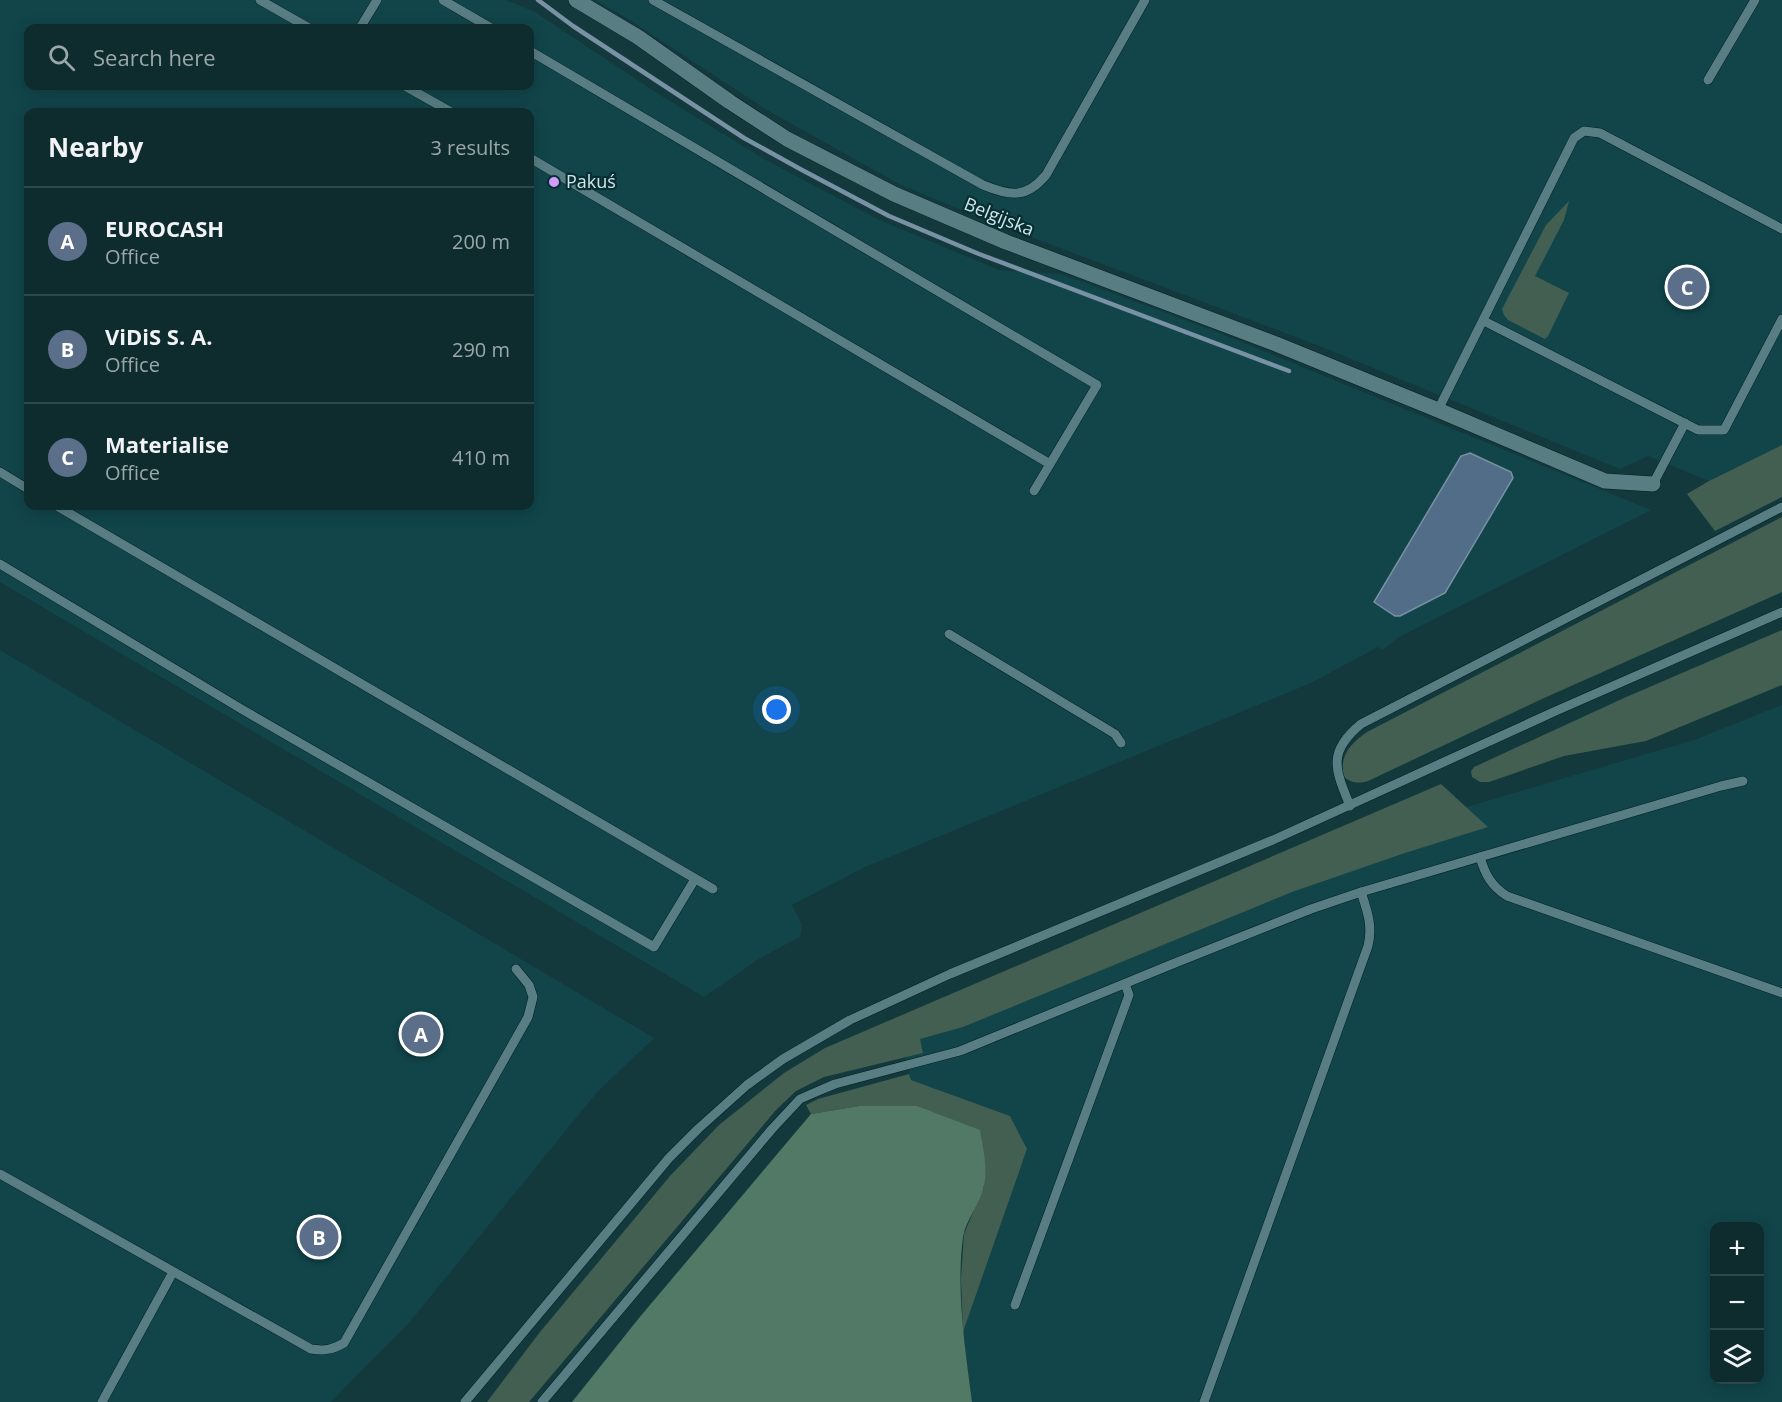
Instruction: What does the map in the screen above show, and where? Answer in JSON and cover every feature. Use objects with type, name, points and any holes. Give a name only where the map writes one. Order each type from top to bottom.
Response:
[{"type":"street","name":"Belgijska","points":[[576,0],[638,37],[730,102],[788,139],[894,194],[1006,242],[1276,344],[1605,481],[1653,484]]},
{"type":"lane","points":[[260,0],[302,24]]},
{"type":"lane","points":[[362,24],[377,0]]},
{"type":"lane","points":[[442,0],[484,24]]},
{"type":"lane","points":[[653,0],[983,185],[1002,193],[1016,194],[1037,186],[1046,175],[1145,0]]},
{"type":"lane","points":[[1708,80],[1755,0]]},
{"type":"lane","points":[[534,53],[1097,385],[1034,491]]},
{"type":"lane","points":[[412,90],[444,108]]},
{"type":"lane","points":[[1438,410],[1574,138],[1584,131],[1600,133],[1782,229]]},
{"type":"lane","points":[[534,160],[1050,464]]},
{"type":"lane","points":[[1484,321],[1698,430],[1724,430],[1782,319]]},
{"type":"lane","points":[[1653,484],[1685,423]]},
{"type":"lane","points":[[0,472],[24,487]]},
{"type":"lane","points":[[1350,806],[1338,776],[1336,761],[1349,734],[1361,724],[1782,507]]},
{"type":"lane","points":[[64,510],[713,889]]},
{"type":"lane","points":[[0,564],[243,710],[654,947],[695,879]]},
{"type":"lane","points":[[465,1402],[669,1158],[726,1102],[783,1059],[880,1005],[1273,840],[1782,612]]},
{"type":"lane","points":[[949,634],[1114,734],[1121,743]]},
{"type":"lane","points":[[542,1402],[772,1129],[800,1099],[835,1084],[960,1052],[1291,917],[1361,892],[1743,781]]},
{"type":"lane","points":[[1480,857],[1490,882],[1507,896],[1782,993]]},
{"type":"lane","points":[[1204,1402],[1368,946],[1371,934],[1370,922],[1361,892]]},
{"type":"lane","points":[[0,1174],[311,1348],[335,1349],[344,1343],[528,1017],[533,997],[529,985],[516,969]]},
{"type":"lane","points":[[1015,1305],[1129,995],[1125,984]]},
{"type":"lane","points":[[102,1402],[173,1272]]},
{"type":"shaded area","points":[[0,0],[506,0],[535,12],[660,95],[764,159],[875,218],[999,270],[1061,274],[1212,330],[1651,510],[1399,637],[1382,650],[1378,647],[1311,683],[865,867],[792,905],[802,925],[800,937],[760,958],[704,997],[0,582]]},
{"type":"shaded area","points":[[595,0],[1782,0],[1782,445],[1709,481],[1648,456],[1620,469],[1322,347],[981,218],[901,185],[767,110],[625,17]]},
{"type":"shaded area","points":[[1470,453],[1511,472],[1513,478],[1445,593],[1400,616],[1395,616],[1374,602],[1461,456]]},
{"type":"shaded area","points":[[0,650],[654,1038],[598,1091],[408,1324],[331,1402],[0,1402]]},
{"type":"shaded area","points":[[1782,705],[1782,1402],[972,1402],[963,1332],[1027,1149],[1010,1116],[911,1080],[898,1024],[1307,854],[1694,740]]},
{"type":"green space","points":[[1569,201],[1564,220],[1535,276],[1569,293],[1545,339],[1508,320],[1502,309],[1546,225]]},
{"type":"green space","points":[[1782,445],[1782,497],[1715,531],[1687,494]]},
{"type":"green space","points":[[1782,517],[1782,592],[1542,699],[1368,781],[1355,782],[1343,776],[1345,756],[1356,741],[1367,732]]},
{"type":"green space","points":[[1782,630],[1782,685],[1646,741],[1564,756],[1489,782],[1480,782],[1472,777],[1471,771],[1474,767],[1624,698]]},
{"type":"green space","points":[[1441,784],[1488,827],[1292,892],[963,1027],[920,1039],[923,1053],[824,1077],[796,1091],[776,1110],[529,1402],[487,1402],[540,1332],[670,1176],[719,1125],[784,1073],[825,1048]]},
{"type":"green space","points":[[909,1074],[911,1080],[1010,1116],[1027,1149],[963,1332],[961,1279],[964,1234],[984,1186],[917,1106],[859,1106],[811,1114],[806,1105],[818,1099]]},
{"type":"green space","points":[[859,1106],[917,1106],[980,1130],[985,1158],[985,1178],[980,1198],[963,1237],[960,1278],[962,1320],[972,1402],[572,1402],[639,1318],[811,1114]]},
{"type":"waterway","points":[[538,0],[573,26],[744,138],[889,216],[979,254],[1289,371]]},
{"type":"place","name":"Pakuś","points":[[554,182]]},
{"type":"place","name":"Materialise","points":[[1687,287]]},
{"type":"place","name":"EUROCASH","points":[[421,1034]]},
{"type":"place","name":"ViDiS S. A.","points":[[319,1237]]}]
